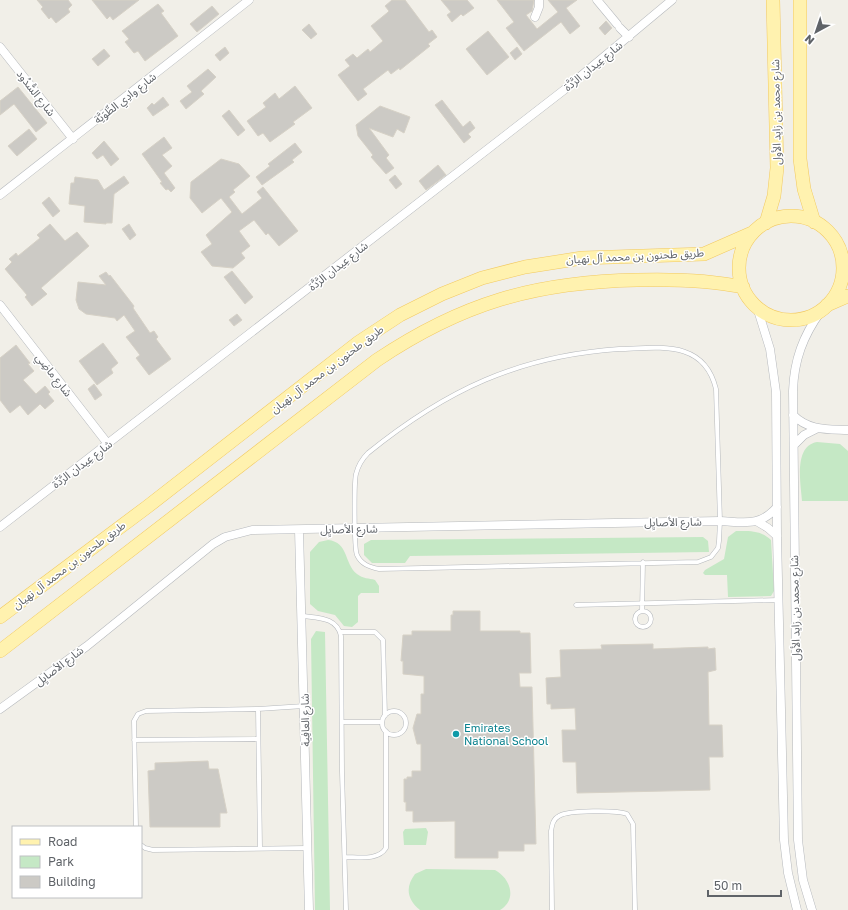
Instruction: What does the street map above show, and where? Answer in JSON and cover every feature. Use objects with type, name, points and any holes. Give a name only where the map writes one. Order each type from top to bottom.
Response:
[{"type":"main road","name":"شارع محمد بن زايد الأول","points":[[766,223],[774,196],[777,168],[773,0]]},
{"type":"main road","name":"شارع محمد بن زايد الأول","points":[[800,0],[800,159],[804,189],[814,222]]},
{"type":"main road","points":[[848,248],[814,222],[798,217],[781,217],[766,223],[752,233],[744,247],[740,263],[743,287],[757,307],[772,316],[788,320],[805,318],[848,296]]},
{"type":"main road","name":"طريق طحنون بن محمد آل نهيان","points":[[0,617],[147,507],[359,342],[400,315],[442,294],[482,278],[525,267],[582,258],[704,254],[752,233]]},
{"type":"main road","points":[[824,308],[838,290],[842,272],[841,254],[833,237]]},
{"type":"main road","name":"طريق طحنون بن محمد آل نهيان","points":[[0,651],[377,360],[437,324],[494,300],[536,290],[578,283],[690,279],[743,287]]},
{"type":"street","name":"شارع وادِي الطِّوَيَّة","points":[[0,195],[249,0]]},
{"type":"street","points":[[535,16],[539,7],[539,0]]},
{"type":"street","points":[[597,0],[629,37]]},
{"type":"street","name":"شارع عِيدان الرَّدَّة","points":[[0,526],[108,444],[629,37],[672,0]]},
{"type":"street","name":"شارع السُّدُود","points":[[0,47],[73,139]]},
{"type":"street","name":"شارع ماضِي","points":[[0,306],[108,444]]},
{"type":"street","name":"شارع محمد بن زايد الأول","points":[[757,307],[770,348],[776,392],[778,600],[784,840],[788,873],[797,910]]},
{"type":"street","name":"شارع محمد بن زايد الأول","points":[[812,910],[803,880],[798,840],[793,391],[797,357],[803,340],[824,308]]},
{"type":"street","points":[[794,415],[804,424],[816,429],[848,430]]},
{"type":"street","points":[[794,445],[804,435],[816,429]]},
{"type":"street","points":[[777,507],[768,516],[758,522],[777,536]]},
{"type":"street","name":"شارع الأصايِل","points":[[0,709],[81,650],[213,544],[225,537],[252,530],[720,521],[758,522]]},
{"type":"street","name":"شارع العافِية","points":[[299,530],[305,706],[309,910]]},
{"type":"lane","points":[[626,349],[681,350],[696,357],[711,374],[716,389],[720,521],[718,548],[711,557],[705,561],[379,569],[365,565],[357,555],[355,548],[355,482],[360,463],[368,453],[411,420],[452,395],[513,369],[575,354],[626,349]]},
{"type":"lane","points":[[642,611],[643,562]]},
{"type":"lane","points":[[576,605],[778,600]]},
{"type":"lane","points":[[642,611],[649,614],[651,619],[648,626],[642,628],[637,626],[634,618],[642,611]]},
{"type":"lane","points":[[302,616],[328,620],[333,623],[340,632],[346,910]]},
{"type":"lane","points":[[340,632],[375,632],[382,640],[385,716]]},
{"type":"lane","points":[[136,826],[134,721],[135,717],[142,712],[258,709],[305,706]]},
{"type":"lane","points":[[258,709],[260,848]]},
{"type":"lane","points":[[382,722],[385,716],[391,711],[396,711],[403,714],[406,726],[401,733],[393,735],[386,731]]},
{"type":"lane","points":[[343,722],[382,722]]},
{"type":"lane","points":[[345,857],[374,857],[383,852],[386,848],[386,731],[382,722]]},
{"type":"lane","points":[[134,740],[258,739]]},
{"type":"lane","points":[[552,910],[551,831],[554,820],[563,814],[617,811],[627,814],[634,824],[635,910]]},
{"type":"lane","points":[[142,845],[153,850],[308,848]]},
{"type":"green space","points":[[817,442],[840,444],[848,451],[848,501],[802,501],[800,476],[801,458],[809,445]]},
{"type":"green space","points":[[736,531],[750,531],[763,534],[771,540],[774,591],[771,596],[728,597],[727,575],[705,575],[703,573],[705,570],[724,559],[728,537]]},
{"type":"green space","points":[[703,537],[708,541],[709,552],[410,556],[405,563],[372,563],[364,555],[364,544],[371,540]]},
{"type":"green space","points":[[328,540],[340,545],[353,570],[359,576],[375,580],[379,586],[379,593],[361,593],[358,596],[358,622],[352,627],[344,626],[335,615],[318,611],[310,604],[310,552],[319,542]]},
{"type":"green space","points":[[316,631],[325,632],[330,910],[315,910],[311,639]]},
{"type":"green space","points":[[426,828],[428,832],[426,845],[404,845],[403,832],[405,829]]},
{"type":"green space","points":[[426,869],[495,870],[505,878],[508,883],[510,889],[509,900],[500,910],[420,910],[410,898],[409,888],[415,874]]},
{"type":"building","points":[[37,0],[68,0],[72,5],[68,9],[70,12],[56,23],[51,17],[49,19],[41,9],[43,7]]},
{"type":"building","points":[[92,0],[139,0],[113,20],[110,16],[107,19]]},
{"type":"building","points":[[392,0],[405,0],[429,32],[432,30],[437,37],[428,44],[430,46],[400,70],[399,68],[391,74],[388,70],[363,89],[367,94],[358,101],[338,75],[350,66],[345,60],[353,54],[357,58],[368,49],[370,52],[383,41],[371,26],[389,11],[385,6]]},
{"type":"building","points":[[441,0],[467,0],[474,8],[463,16],[461,14],[452,22],[447,15],[451,12]]},
{"type":"building","points":[[497,0],[534,0],[532,11],[526,15],[537,29],[558,12],[548,0],[577,0],[566,8],[580,26],[570,34],[561,22],[524,51],[506,28],[514,22]]},
{"type":"building","points":[[158,4],[164,11],[161,13],[178,36],[145,61],[138,51],[134,53],[125,42],[129,39],[122,31]]},
{"type":"building","points":[[212,6],[219,14],[197,32],[190,24]]},
{"type":"building","points":[[606,21],[612,28],[605,35],[599,28]]},
{"type":"building","points":[[309,24],[317,34],[311,39],[302,30]]},
{"type":"building","points":[[488,31],[509,57],[487,75],[466,49]]},
{"type":"building","points":[[225,47],[229,53],[220,61],[215,55]]},
{"type":"building","points":[[517,47],[522,54],[515,60],[510,53]]},
{"type":"building","points":[[104,49],[110,56],[98,66],[92,59]]},
{"type":"building","points":[[208,69],[216,77],[201,91],[204,94],[186,109],[180,101],[192,92],[187,86]]},
{"type":"building","points":[[295,86],[312,108],[293,122],[295,124],[270,142],[263,133],[258,136],[247,121],[266,107],[263,103],[275,93],[279,99]]},
{"type":"building","points":[[18,87],[47,123],[36,132],[14,104],[0,115],[0,101]]},
{"type":"building","points":[[163,97],[169,105],[153,116],[147,108],[152,103],[154,105]]},
{"type":"building","points":[[442,100],[463,127],[470,121],[475,128],[468,134],[471,137],[464,143],[435,105]]},
{"type":"building","points":[[380,106],[410,117],[404,133],[397,129],[393,137],[369,128],[389,155],[386,158],[394,168],[386,174],[371,157],[373,155],[358,136],[356,125]]},
{"type":"building","points":[[229,110],[245,130],[238,136],[222,116]]},
{"type":"building","points":[[29,129],[37,139],[17,156],[8,146]]},
{"type":"building","points":[[164,137],[172,148],[162,155],[172,166],[164,173],[175,188],[171,192],[168,189],[166,190],[160,183],[162,182],[142,154]]},
{"type":"building","points":[[104,141],[119,159],[111,166],[103,155],[97,159],[92,153]]},
{"type":"building","points":[[295,143],[302,152],[292,160],[294,162],[262,185],[256,177],[270,166],[268,164]]},
{"type":"building","points":[[221,159],[239,164],[250,176],[233,190],[235,192],[229,197],[242,214],[262,198],[257,192],[263,187],[298,231],[279,246],[268,233],[266,235],[254,220],[239,231],[250,246],[241,253],[245,258],[233,268],[212,266],[201,252],[212,244],[206,235],[232,212],[221,198],[202,213],[190,198],[191,182]]},
{"type":"building","points":[[438,165],[446,175],[426,190],[419,181]]},
{"type":"building","points":[[395,175],[402,184],[396,189],[389,180]]},
{"type":"building","points":[[124,176],[129,183],[114,194],[112,223],[106,224],[84,222],[85,206],[69,204],[71,183],[74,183],[75,177],[98,180],[104,190]]},
{"type":"building","points":[[49,197],[60,211],[53,217],[42,203]]},
{"type":"building","points":[[50,224],[65,241],[77,232],[89,246],[41,288],[47,294],[32,306],[25,297],[27,295],[5,269],[12,262],[9,259],[16,253],[18,256],[40,238],[37,235]]},
{"type":"building","points":[[129,224],[136,235],[130,240],[122,229]]},
{"type":"building","points":[[232,271],[253,297],[245,304],[224,277]]},
{"type":"building","points":[[106,272],[134,306],[133,308],[150,333],[154,331],[158,337],[156,339],[171,359],[149,375],[136,358],[140,355],[126,337],[135,331],[124,315],[117,321],[115,318],[86,314],[79,309],[76,300],[78,282],[106,285],[99,276]]},
{"type":"building","points":[[237,314],[242,320],[234,326],[229,320]]},
{"type":"building","points":[[103,343],[118,363],[111,369],[113,373],[97,385],[79,361]]},
{"type":"building","points":[[16,345],[30,363],[28,364],[34,371],[23,380],[36,394],[45,386],[50,392],[48,394],[54,401],[45,409],[40,404],[28,415],[20,405],[10,413],[0,400],[0,358]]},
{"type":"building","points":[[94,384],[102,395],[95,400],[88,389]]},
{"type":"building","name":"Emirates National School","points":[[453,611],[480,611],[480,631],[520,631],[520,633],[530,633],[531,673],[519,673],[520,687],[532,687],[536,844],[524,844],[524,851],[498,851],[498,858],[455,858],[455,821],[413,822],[413,811],[406,811],[406,802],[404,802],[404,779],[407,779],[407,777],[412,777],[412,771],[421,771],[421,744],[417,744],[413,728],[417,714],[421,714],[421,694],[424,694],[424,676],[403,674],[403,661],[401,661],[403,635],[412,635],[412,631],[451,631],[451,615],[453,615]]},
{"type":"building","name":"Emirates National School","points":[[653,644],[653,649],[715,648],[716,670],[708,672],[709,725],[722,725],[723,757],[709,757],[710,790],[577,793],[576,762],[563,762],[562,730],[576,730],[575,708],[551,709],[551,704],[547,704],[546,678],[561,677],[560,650],[602,649],[601,645]]},
{"type":"building","points":[[208,761],[209,769],[218,769],[227,813],[220,813],[220,827],[150,827],[148,771],[155,770],[155,763]]},
{"type":"place","name":"Emirates National School","points":[[456,734]]}]
